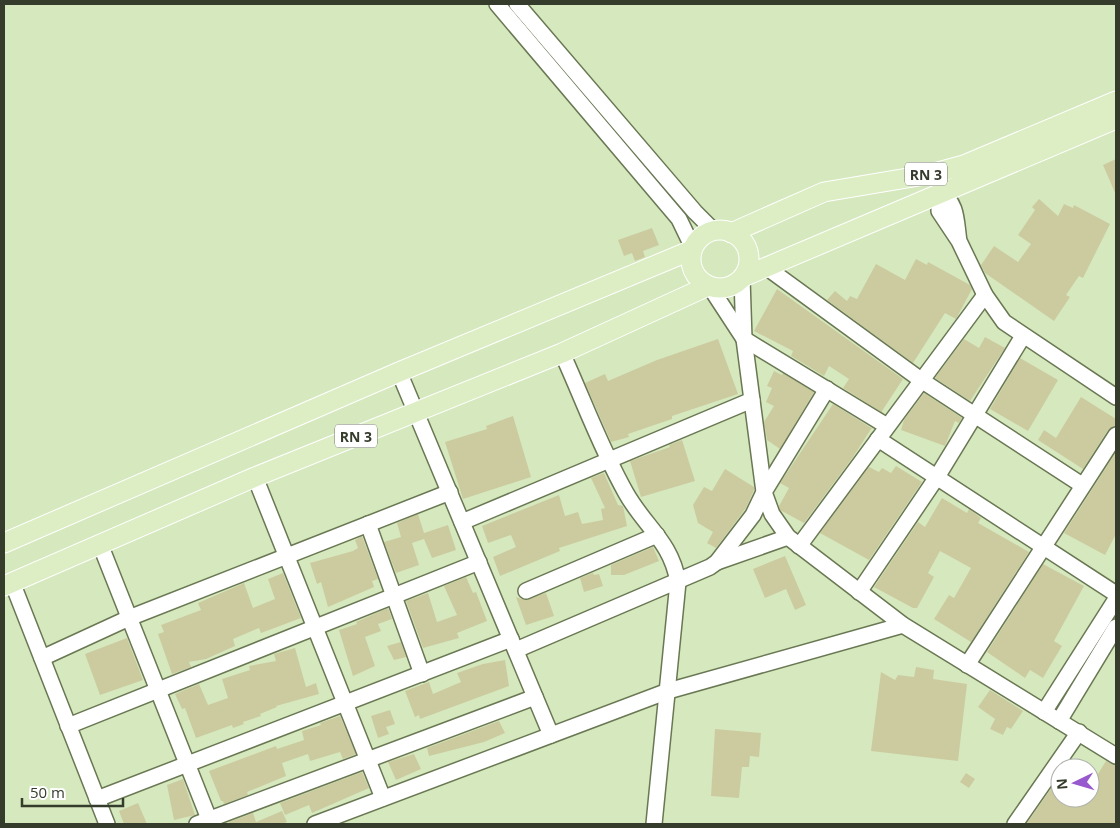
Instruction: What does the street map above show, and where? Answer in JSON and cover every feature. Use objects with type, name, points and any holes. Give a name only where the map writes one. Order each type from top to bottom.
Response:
[{"type":"main road","name":"RN 3","points":[[722,232],[824,192],[931,174],[978,160],[1116,102]]},
{"type":"main road","name":"RN 3","points":[[742,277],[1116,118]]},
{"type":"main road","points":[[931,174],[940,194]]},
{"type":"main road","points":[[722,232],[739,237],[748,252],[749,261],[742,277],[728,287],[709,286],[700,281],[692,267],[693,249],[701,236],[722,232]]},
{"type":"main road","name":"RN 3","points":[[4,543],[399,372],[693,249]]},
{"type":"main road","name":"RN 3","points":[[8,584],[255,477],[562,353],[709,286]]},
{"type":"street","points":[[498,4],[678,218],[693,249]]},
{"type":"street","points":[[517,4],[695,212],[722,232]]},
{"type":"street","points":[[940,194],[953,204],[959,240],[986,295],[1004,322],[1116,398]]},
{"type":"street","points":[[766,267],[921,380],[1082,485]]},
{"type":"street","points":[[742,277],[744,339],[764,492],[772,514],[793,542],[903,625],[1116,756]]},
{"type":"street","points":[[709,286],[744,339],[888,426]]},
{"type":"street","points":[[97,799],[422,674],[514,645],[678,582],[717,562],[793,542],[878,439],[986,295]]},
{"type":"street","points":[[859,592],[937,477],[1023,336]]},
{"type":"street","points":[[562,353],[626,493],[672,557],[678,582],[654,824]]},
{"type":"street","points":[[399,372],[551,735]]},
{"type":"street","points":[[717,562],[753,515],[764,492],[827,389]]},
{"type":"street","points":[[462,522],[752,400]]},
{"type":"street","points":[[967,665],[1116,435]]},
{"type":"street","points":[[878,439],[1116,594]]},
{"type":"street","points":[[255,477],[383,798]]},
{"type":"street","points":[[42,658],[129,618],[450,492]]},
{"type":"street","points":[[368,524],[422,674]]},
{"type":"street","points":[[526,591],[657,535]]},
{"type":"street","points":[[100,544],[187,764],[206,823],[535,696]]},
{"type":"street","points":[[68,726],[479,562]]},
{"type":"street","points":[[8,584],[42,658],[107,824]]},
{"type":"street","points":[[1044,712],[1116,598]]},
{"type":"street","points":[[315,824],[668,691],[903,625]]},
{"type":"street","points":[[1059,720],[1116,627]]},
{"type":"street","points":[[1016,824],[1079,732]]},
{"type":"building","points":[[1116,159],[1116,195],[1103,165]]},
{"type":"building","points":[[1039,199],[1058,216],[1064,204],[1073,208],[1074,205],[1110,224],[1083,278],[1079,276],[1066,295],[1070,297],[1054,321],[985,273],[981,265],[994,246],[1018,262],[1031,244],[1018,235],[1035,210],[1032,207]]},
{"type":"building","points":[[652,228],[659,245],[643,251],[645,257],[635,261],[632,253],[624,256],[618,240]]},
{"type":"building","points":[[916,259],[927,265],[928,262],[970,285],[972,289],[956,319],[945,313],[913,363],[827,300],[835,291],[847,301],[850,296],[857,299],[876,264],[905,280]]},
{"type":"building","points":[[777,289],[903,379],[882,411],[883,413],[843,388],[849,379],[829,366],[824,376],[791,356],[793,351],[754,331]]},
{"type":"building","points":[[985,337],[1005,348],[970,401],[935,378],[964,339],[979,348]]},
{"type":"building","points":[[718,339],[738,394],[672,416],[672,419],[628,434],[629,437],[611,442],[585,383],[605,374],[608,381],[657,360]]},
{"type":"building","points":[[1020,358],[1058,380],[1028,431],[990,409]]},
{"type":"building","points":[[774,371],[782,375],[783,373],[814,392],[780,449],[767,440],[764,422],[774,406],[766,402],[772,388],[767,386]]},
{"type":"building","points":[[924,393],[962,418],[959,423],[955,421],[945,446],[901,430],[904,420]]},
{"type":"building","points":[[1081,397],[1116,419],[1116,426],[1108,430],[1083,469],[1038,440],[1044,430],[1056,438]]},
{"type":"building","points":[[833,404],[873,429],[871,429],[853,457],[804,523],[780,510],[779,506],[789,488],[780,483]]},
{"type":"building","points":[[513,416],[531,477],[463,499],[445,442],[487,429],[486,426]]},
{"type":"building","points":[[682,440],[695,481],[641,497],[630,461],[670,447],[669,445]]},
{"type":"building","points":[[1116,452],[1116,534],[1105,555],[1064,533]]},
{"type":"building","points":[[896,466],[922,482],[869,560],[820,533],[869,467],[879,472],[882,468],[891,473]]},
{"type":"building","points":[[725,469],[754,487],[754,490],[746,508],[716,548],[707,543],[713,532],[698,523],[693,505],[704,487],[712,491]]},
{"type":"building","points":[[604,473],[618,505],[623,506],[627,526],[559,548],[560,551],[500,576],[493,557],[516,547],[511,535],[488,543],[482,526],[559,495],[565,516],[578,512],[582,524],[603,520],[601,509],[605,508],[591,478]]},
{"type":"building","points":[[942,498],[967,513],[969,509],[981,518],[978,523],[1029,552],[971,642],[934,619],[949,595],[954,598],[971,568],[940,551],[928,573],[934,577],[917,608],[913,608],[874,587],[918,522],[925,527]]},
{"type":"building","points":[[418,514],[424,533],[448,525],[456,550],[432,558],[424,539],[412,543],[419,565],[396,573],[384,542],[401,537],[397,523]]},
{"type":"building","points":[[362,536],[378,579],[372,581],[374,587],[328,607],[321,582],[317,584],[310,563],[353,551],[358,548],[355,540]]},
{"type":"building","points":[[653,547],[659,561],[624,575],[611,575],[611,565]]},
{"type":"building","points":[[785,556],[806,605],[795,610],[786,589],[765,598],[753,569]]},
{"type":"building","points":[[1043,564],[1084,586],[1054,641],[1062,646],[1043,678],[1030,670],[1025,678],[987,652]]},
{"type":"building","points":[[283,573],[301,618],[261,633],[259,628],[233,639],[235,646],[206,659],[189,662],[191,667],[172,674],[158,634],[164,632],[161,625],[201,610],[198,603],[244,583],[253,608],[275,599],[268,579]]},
{"type":"building","points":[[593,573],[594,575],[599,574],[603,586],[584,592],[580,578]]},
{"type":"building","points":[[466,577],[473,593],[476,592],[487,621],[457,633],[459,638],[423,648],[406,601],[428,593],[437,622],[457,615],[444,586]]},
{"type":"building","points":[[546,593],[554,616],[526,625],[516,597],[525,600]]},
{"type":"building","points":[[388,608],[392,619],[378,624],[381,631],[365,637],[375,666],[353,676],[339,630],[357,624],[356,622]]},
{"type":"building","points":[[127,638],[143,680],[100,695],[85,654]]},
{"type":"building","points":[[401,642],[406,657],[394,660],[387,646]]},
{"type":"building","points":[[295,648],[306,687],[316,683],[319,694],[276,706],[260,714],[261,716],[243,722],[244,724],[233,728],[232,725],[196,738],[185,708],[182,709],[175,694],[199,684],[208,705],[228,698],[222,679],[250,670],[249,666],[276,661],[274,654]]},
{"type":"building","points":[[505,660],[509,686],[420,719],[419,715],[415,717],[405,691],[429,682],[433,694],[461,682],[457,673],[483,664]]},
{"type":"building","points":[[916,667],[934,670],[933,679],[967,684],[958,761],[871,751],[881,672],[895,680],[898,675],[914,677]]},
{"type":"building","points":[[990,690],[1023,711],[1011,729],[1007,727],[1003,735],[990,729],[995,719],[978,707]]},
{"type":"building","points":[[390,710],[395,724],[386,727],[389,734],[378,738],[371,716]]},
{"type":"building","points":[[340,716],[356,754],[343,759],[340,752],[310,761],[308,754],[282,763],[286,776],[247,792],[248,795],[224,804],[221,801],[209,771],[276,746],[277,749],[304,740],[302,731]]},
{"type":"building","points":[[499,721],[505,733],[484,742],[429,756],[427,748]]},
{"type":"building","points":[[715,729],[761,733],[759,757],[750,756],[749,767],[742,767],[739,798],[711,796]]},
{"type":"building","points":[[414,754],[421,769],[396,780],[388,762]]},
{"type":"building","points":[[1106,761],[1116,765],[1116,824],[1027,823],[1050,790],[1050,808],[1100,808],[1100,771]]},
{"type":"building","points":[[362,772],[369,788],[312,813],[309,805],[285,815],[280,803]]},
{"type":"building","points":[[966,773],[975,779],[969,788],[960,782]]},
{"type":"building","points":[[183,779],[195,815],[174,820],[167,785]]},
{"type":"building","points":[[138,803],[147,824],[124,824],[119,811]]},
{"type":"building","points":[[282,811],[287,822],[281,824],[230,824],[229,822],[253,813],[256,822]]}]
